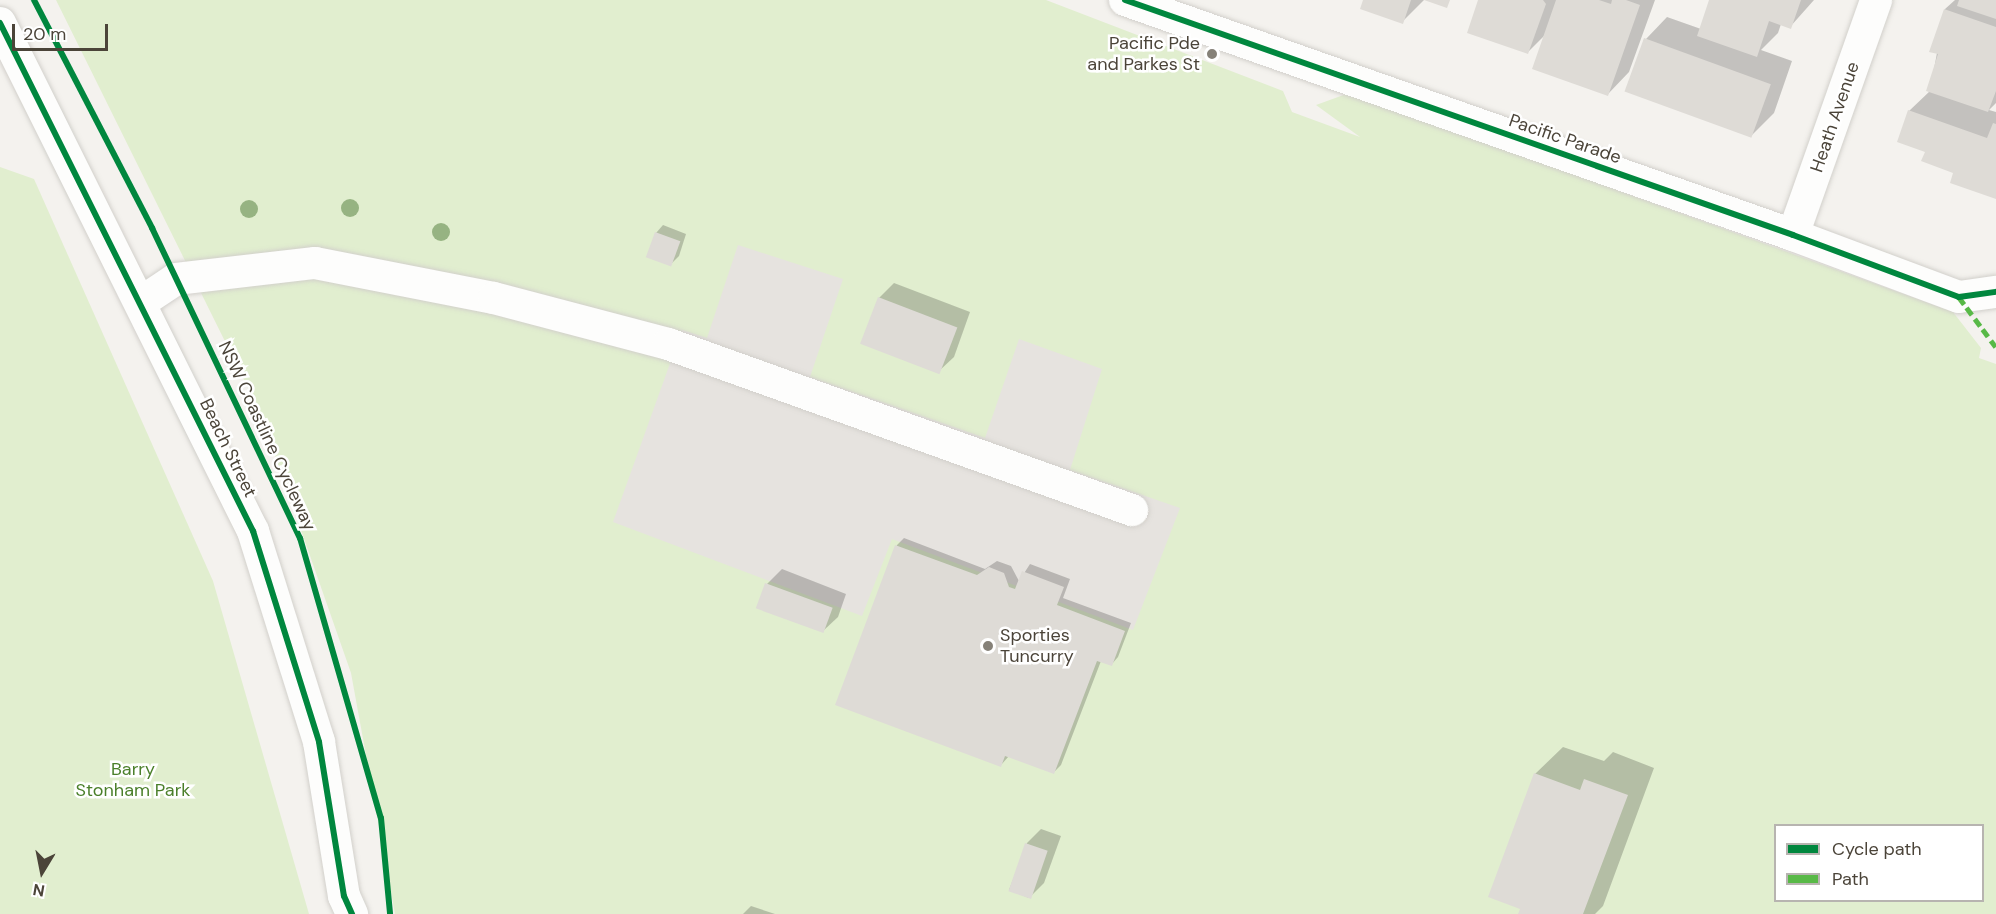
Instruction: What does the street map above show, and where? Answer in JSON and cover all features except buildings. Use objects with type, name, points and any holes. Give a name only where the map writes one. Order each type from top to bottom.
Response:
[{"type":"street","name":"Pacific Parade","points":[[1125,0],[1188,10],[1959,297],[1996,292]]},
{"type":"street","name":"Heath Avenue","points":[[1793,235],[1876,0]]},
{"type":"street","name":"Beach Street","points":[[0,23],[253,531],[319,742],[344,896],[352,914]]},
{"type":"street","points":[[140,303],[176,279],[315,262],[494,298],[668,344],[1132,510]]},
{"type":"green space","points":[[56,0],[1046,0],[1283,91],[1292,112],[1360,137],[1316,105],[1349,93],[1953,312],[1981,348],[1979,358],[1996,364],[1996,914],[395,914],[351,673],[259,410]]},
{"type":"green space","name":"Barry Stonham Park","points":[[0,167],[34,179],[213,581],[309,914],[0,914]]},
{"type":"shaded area","points":[[738,245],[843,279],[810,377],[985,438],[1019,339],[1102,369],[1070,470],[1180,508],[1133,630],[892,539],[862,616],[613,522],[682,330],[707,338]]},
{"type":"marked path","points":[[1959,297],[1996,347]]},
{"type":"cycle path","name":"NSW Coastline Cycleway","points":[[34,0],[152,228],[300,538],[381,818],[390,914]]},
{"type":"cycle path","points":[[1125,0],[1793,235],[1959,297],[1996,292]]},
{"type":"cycle path","points":[[0,23],[253,531],[319,742],[344,896],[352,914]]},
{"type":"place","name":"Pacific Pde and Parkes St","points":[[1212,54]]},
{"type":"place","name":"Sporties Tuncurry","points":[[988,646]]}]
